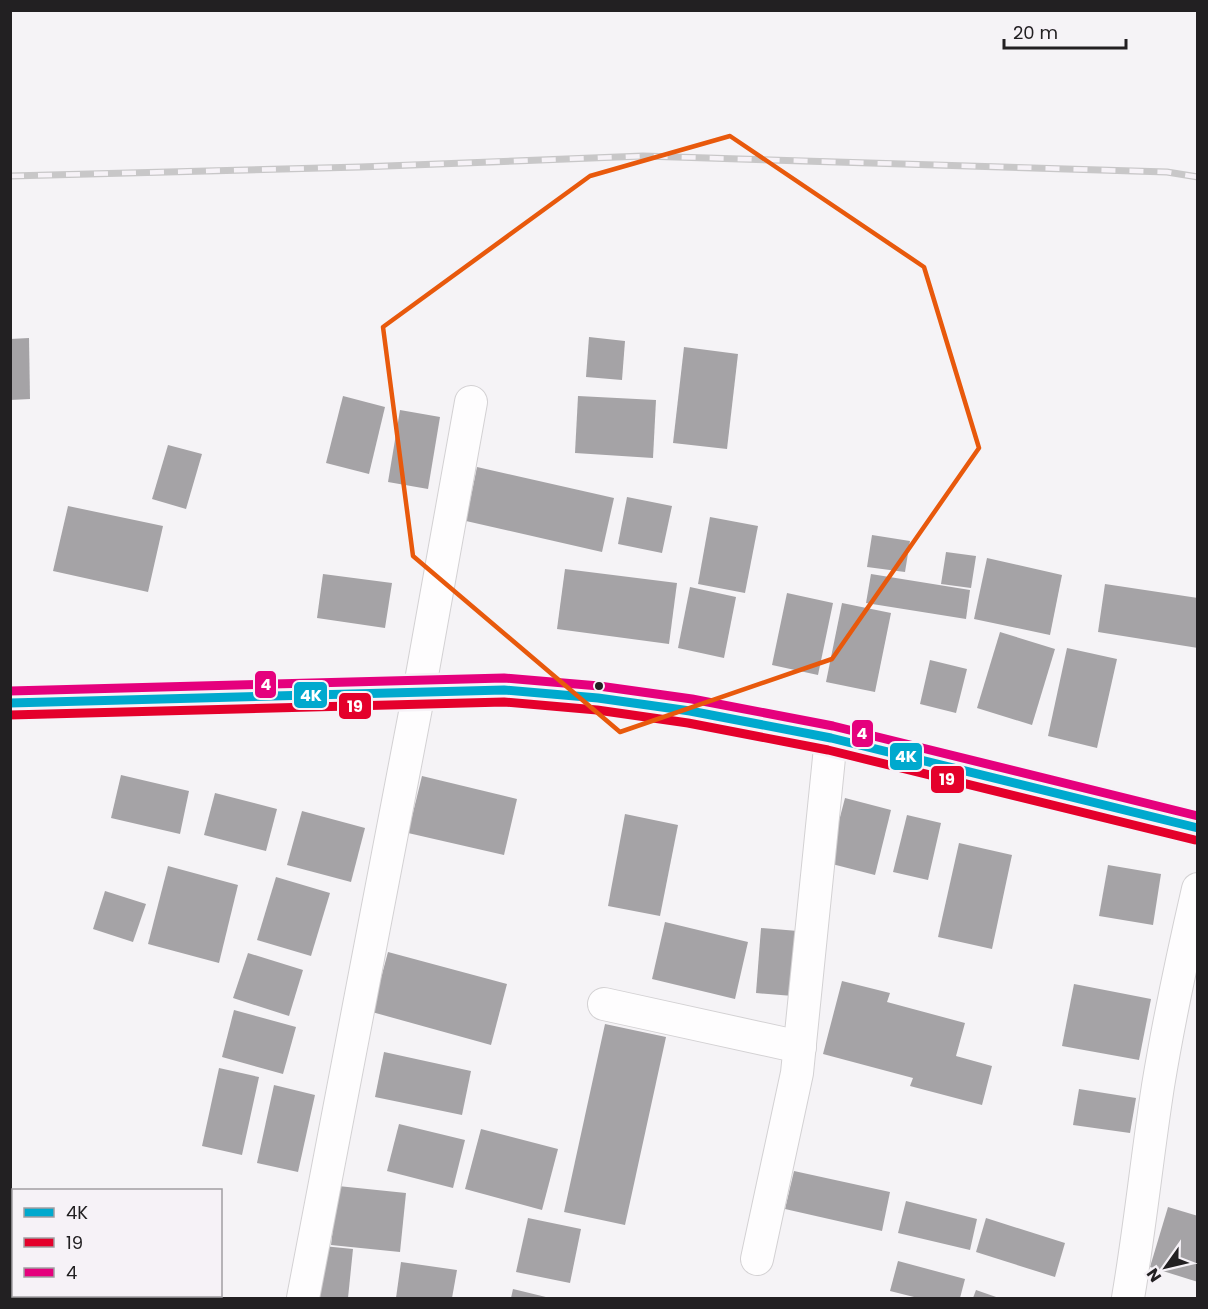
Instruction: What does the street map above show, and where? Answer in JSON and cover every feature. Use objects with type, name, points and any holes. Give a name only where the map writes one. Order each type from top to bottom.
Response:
[{"type":"street","points":[[303,1299],[419,692],[471,402]]},
{"type":"street","points":[[10,703],[504,690],[598,698],[690,711],[831,738],[1197,828]]},
{"type":"street","points":[[757,1259],[797,1073],[831,738]]},
{"type":"street","points":[[1128,1299],[1162,1065],[1174,995],[1197,889]]},
{"type":"street","points":[[604,1004],[800,1047]]},
{"type":"highlighted area","points":[[730,136],[924,267],[979,448],[832,659],[620,732],[413,556],[383,327],[590,176]]},
{"type":"building","points":[[589,337],[625,341],[622,380],[586,377]]},
{"type":"building","points":[[29,338],[30,399],[10,400],[10,339]]},
{"type":"building","points":[[684,347],[738,354],[727,449],[673,443]]},
{"type":"building","points":[[343,396],[385,407],[369,474],[326,463]]},
{"type":"building","points":[[578,396],[656,400],[653,458],[575,453]]},
{"type":"building","points":[[400,410],[440,417],[428,489],[388,482]]},
{"type":"building","points":[[168,445],[202,454],[186,509],[152,499]]},
{"type":"building","points":[[477,467],[614,498],[602,552],[466,521]]},
{"type":"building","points":[[627,497],[672,506],[662,553],[618,544]]},
{"type":"building","points":[[68,506],[163,526],[148,592],[53,571]]},
{"type":"building","points":[[710,517],[758,526],[745,593],[698,584]]},
{"type":"building","points":[[872,535],[910,541],[905,572],[867,567]]},
{"type":"building","points":[[946,552],[976,556],[971,588],[941,584]]},
{"type":"building","points":[[987,558],[1062,575],[1050,635],[974,619]]},
{"type":"building","points":[[565,569],[677,583],[669,644],[557,629]]},
{"type":"building","points":[[323,574],[392,583],[385,628],[317,618]]},
{"type":"building","points":[[871,574],[970,590],[966,619],[866,603]]},
{"type":"building","points":[[1105,584],[1198,598],[1198,648],[1098,632]]},
{"type":"building","points":[[690,587],[736,597],[724,658],[678,648]]},
{"type":"building","points":[[787,593],[833,603],[818,675],[772,665]]},
{"type":"building","points":[[842,603],[891,613],[875,692],[826,682]]},
{"type":"building","points":[[1000,632],[1055,649],[1032,725],[977,708]]},
{"type":"building","points":[[1067,648],[1117,659],[1097,748],[1048,736]]},
{"type":"building","points":[[930,660],[967,669],[956,713],[920,704]]},
{"type":"building","points":[[121,775],[189,791],[180,834],[111,818]]},
{"type":"building","points":[[422,776],[517,799],[504,855],[408,833]]},
{"type":"building","points":[[215,793],[277,809],[266,851],[204,835]]},
{"type":"building","points":[[845,798],[891,810],[875,875],[828,863]]},
{"type":"building","points":[[302,811],[365,828],[351,882],[287,865]]},
{"type":"building","points":[[625,814],[678,825],[660,916],[608,906]]},
{"type":"building","points":[[907,815],[941,823],[928,880],[893,872]]},
{"type":"building","points":[[959,843],[1012,855],[992,949],[938,937]]},
{"type":"building","points":[[1108,865],[1161,874],[1153,925],[1099,916]]},
{"type":"building","points":[[168,866],[238,885],[219,963],[148,944]]},
{"type":"building","points":[[276,877],[330,893],[311,956],[257,940]]},
{"type":"building","points":[[105,891],[146,904],[133,942],[93,929]]},
{"type":"building","points":[[665,922],[748,942],[735,999],[652,979]]},
{"type":"building","points":[[761,928],[798,931],[793,996],[756,993]]},
{"type":"building","points":[[388,952],[507,984],[491,1045],[372,1012]]},
{"type":"building","points":[[248,953],[303,970],[289,1016],[233,998]]},
{"type":"building","points":[[842,981],[890,993],[887,1002],[965,1023],[956,1056],[992,1066],[982,1105],[910,1086],[913,1078],[823,1054]]},
{"type":"building","points":[[1074,984],[1151,999],[1139,1060],[1062,1046]]},
{"type":"building","points":[[234,1010],[296,1027],[283,1074],[222,1057]]},
{"type":"building","points":[[605,1024],[666,1037],[625,1225],[564,1212]]},
{"type":"building","points":[[384,1052],[471,1071],[462,1115],[375,1097]]},
{"type":"building","points":[[219,1068],[259,1077],[242,1155],[202,1146]]},
{"type":"building","points":[[274,1085],[315,1095],[298,1172],[257,1163]]},
{"type":"building","points":[[1079,1089],[1136,1098],[1130,1133],[1073,1125]]},
{"type":"building","points":[[399,1124],[465,1140],[453,1188],[387,1171]]},
{"type":"building","points":[[481,1129],[558,1149],[542,1210],[465,1189]]},
{"type":"building","points":[[794,1171],[890,1192],[882,1231],[785,1209]]},
{"type":"building","points":[[338,1186],[406,1193],[400,1252],[331,1245]]},
{"type":"building","points":[[906,1201],[977,1219],[970,1250],[898,1233]]},
{"type":"building","points":[[1168,1207],[1198,1216],[1198,1282],[1150,1267]]},
{"type":"building","points":[[528,1218],[581,1229],[570,1283],[516,1272]]},
{"type":"building","points":[[986,1218],[1065,1243],[1055,1277],[976,1252]]},
{"type":"building","points":[[323,1246],[353,1249],[348,1298],[318,1298]]},
{"type":"building","points":[[12,1260],[12,1297],[53,1298],[10,1298]]},
{"type":"building","points":[[898,1261],[965,1279],[960,1298],[918,1298],[890,1291]]},
{"type":"building","points":[[401,1262],[457,1270],[452,1298],[396,1298]]},
{"type":"building","points":[[513,1289],[550,1298],[511,1298]]},
{"type":"building","points":[[976,1290],[999,1298],[973,1298]]},
{"type":"building","points":[[162,1297],[204,1297],[204,1298]]},
{"type":"railway","points":[[10,176],[360,167],[643,156],[1167,172],[1198,177]]},
{"type":"transit line","name":"4","points":[[10,691],[504,678],[599,686],[692,699],[833,726],[1198,816]]},
{"type":"transit line","name":"4K","points":[[10,703],[504,690],[598,698],[690,711],[831,738],[1198,828]]},
{"type":"transit line","name":"19","points":[[10,715],[504,702],[597,710],[688,723],[828,750],[1195,840]]}]
